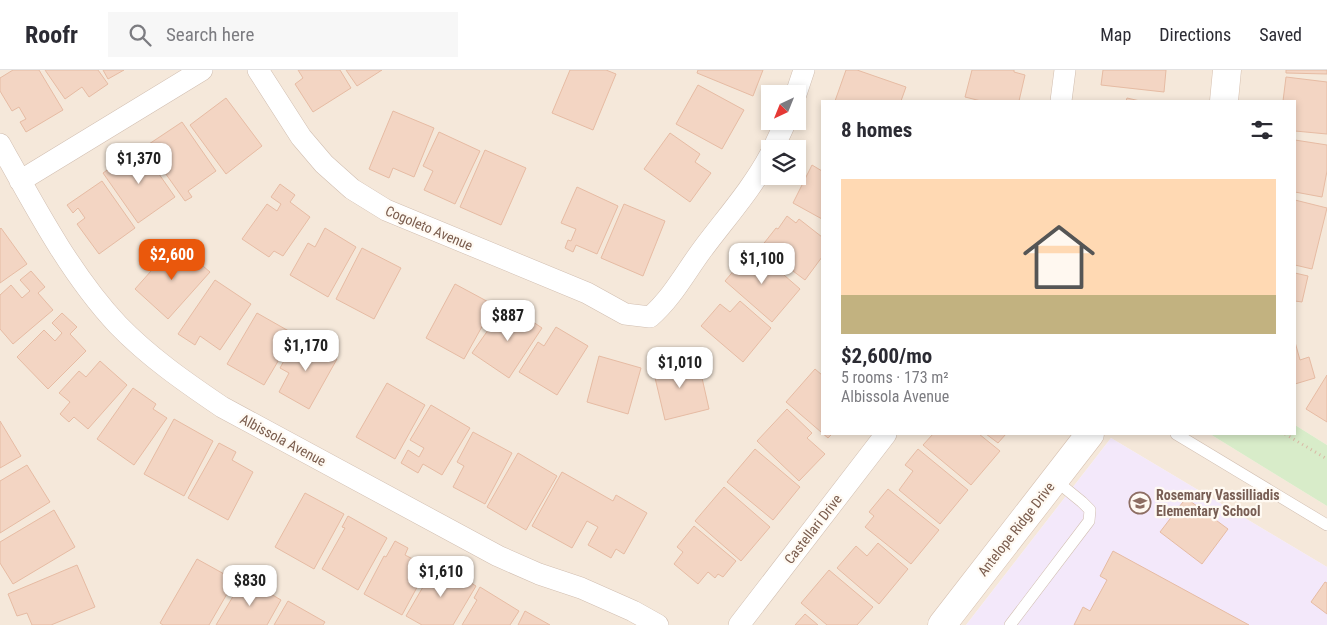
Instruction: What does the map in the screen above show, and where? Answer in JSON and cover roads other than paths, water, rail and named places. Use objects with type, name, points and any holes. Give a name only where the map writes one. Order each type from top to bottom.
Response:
[{"type":"street","points":[[20,180],[202,70]]},
{"type":"street","name":"Cogoleto Avenue","points":[[258,70],[301,137],[324,164],[352,189],[386,210],[587,293],[625,314],[650,317],[663,306],[700,252],[761,172]]},
{"type":"street","points":[[799,85],[804,70]]},
{"type":"street","points":[[1062,100],[1065,70]]},
{"type":"street","points":[[1224,100],[1227,70]]},
{"type":"street","name":"Albissola Avenue","points":[[0,144],[63,252],[90,290],[118,324],[148,354],[185,382],[222,407],[498,556],[539,574],[581,588],[658,625]]},
{"type":"street","name":"Castellari Drive","points":[[739,625],[885,435]]},
{"type":"street","name":"Antelope Ridge Drive","points":[[942,625],[1089,435]]},
{"type":"lane","points":[[1178,435],[1327,525]]},
{"type":"lane","points":[[1010,625],[1089,522],[1090,510],[1054,480]]},
{"type":"place","name":"Rosemary Vassilliadis Elementary School","points":[[1140,503]]}]
